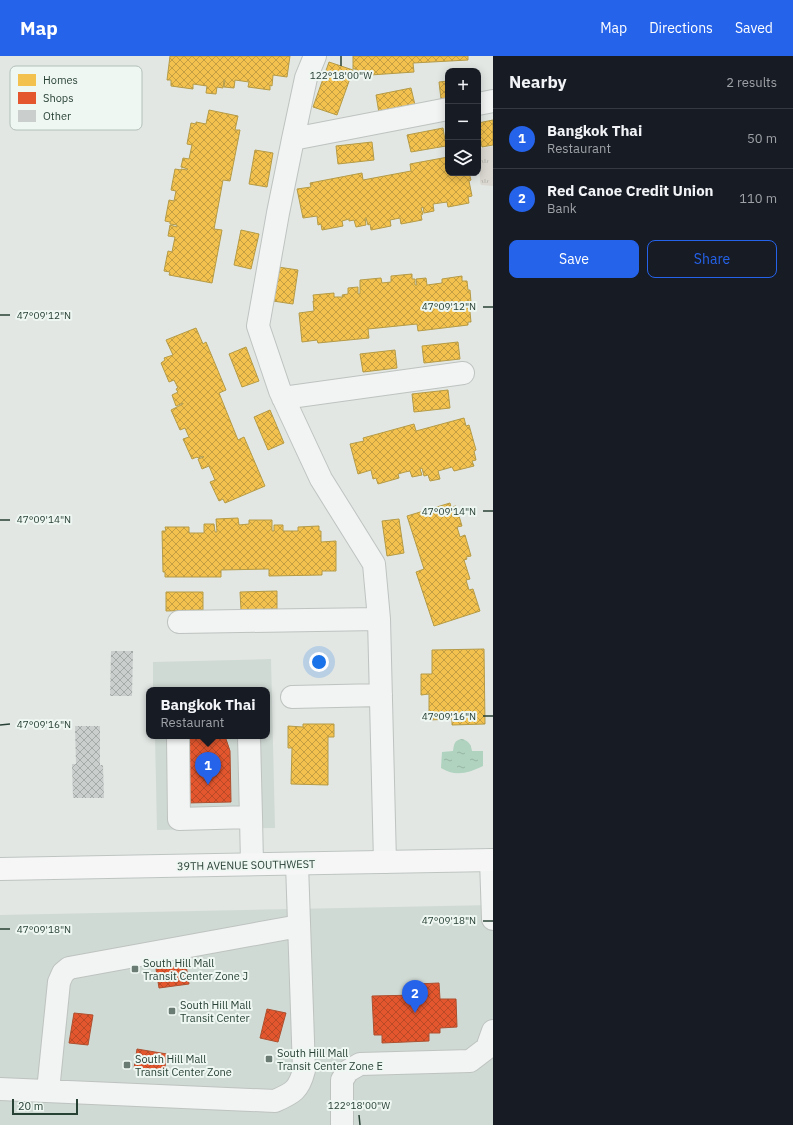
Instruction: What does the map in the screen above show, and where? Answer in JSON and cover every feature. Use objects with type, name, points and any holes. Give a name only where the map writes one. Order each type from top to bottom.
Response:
[{"type":"main road","name":"39TH AVENUE SOUTHWEST","points":[[0,869],[492,860]]},
{"type":"street","points":[[315,56],[306,78],[293,139],[258,326],[283,398],[321,479],[374,564],[379,619],[385,862]]},
{"type":"street","points":[[481,103],[493,101]]},
{"type":"street","points":[[293,139],[445,110]]},
{"type":"street","points":[[283,398],[463,373]]},
{"type":"street","points":[[179,622],[379,619]]},
{"type":"street","points":[[292,697],[381,695]]},
{"type":"street","points":[[178,739],[179,819],[251,817]]},
{"type":"street","points":[[249,739],[252,864]]},
{"type":"street","points":[[492,860],[493,919]]},
{"type":"street","points":[[0,1089],[275,1101],[288,1096],[301,1082],[304,1070],[297,864]]},
{"type":"street","points":[[48,1091],[59,982],[63,973],[69,968],[299,926]]},
{"type":"street","points":[[342,1125],[342,1080],[348,1071],[360,1064],[470,1061],[487,1048],[493,1031]]},
{"type":"shaded area","points":[[271,659],[275,828],[157,830],[155,739],[270,739],[270,687],[153,687],[153,662]]},
{"type":"shaded area","points":[[493,905],[493,1125],[0,1125],[0,915]]},
{"type":"green space","points":[[493,146],[493,186],[481,185],[480,182],[481,149]]},
{"type":"water","points":[[461,739],[466,740],[469,743],[472,751],[483,751],[483,766],[472,771],[462,773],[446,771],[441,768],[442,752],[453,751],[455,743]]},
{"type":"building: Homes","points":[[170,56],[290,56],[287,77],[273,75],[270,90],[248,87],[249,82],[235,80],[234,88],[224,87],[224,80],[223,88],[217,87],[216,94],[206,93],[207,86],[193,84],[193,89],[171,86],[171,80],[167,80]]},
{"type":"building: Homes","points":[[353,56],[468,56],[468,60],[413,63],[414,72],[356,76],[356,69],[353,69]]},
{"type":"building: Homes","points":[[329,62],[353,70],[337,115],[313,107]]},
{"type":"building: Homes","points":[[445,81],[445,98],[441,99],[439,82]]},
{"type":"building: Homes","points":[[411,88],[415,105],[379,113],[376,95]]},
{"type":"building: Homes","points":[[209,110],[238,116],[235,130],[240,130],[230,181],[223,180],[214,229],[222,230],[212,283],[169,275],[170,272],[164,271],[168,251],[172,252],[175,237],[168,236],[170,225],[177,227],[177,225],[170,224],[170,222],[165,221],[169,200],[174,201],[176,191],[171,190],[175,169],[188,169],[181,167],[183,158],[189,159],[192,145],[187,144],[191,123],[196,124],[196,122],[206,124]]},
{"type":"building: Homes","points":[[493,120],[493,145],[482,147],[481,122]]},
{"type":"building: Homes","points":[[443,128],[445,146],[411,152],[407,135]]},
{"type":"building: Homes","points":[[372,142],[374,160],[338,164],[336,146]]},
{"type":"building: Homes","points":[[255,150],[273,153],[267,187],[249,184]]},
{"type":"building: Homes","points":[[445,158],[445,176],[470,176],[471,180],[469,181],[472,196],[468,197],[469,203],[448,207],[447,202],[433,204],[434,211],[424,213],[423,207],[421,208],[423,214],[421,215],[422,220],[401,224],[400,218],[390,220],[391,226],[371,230],[370,224],[368,225],[366,218],[366,225],[356,227],[354,220],[349,221],[349,219],[342,221],[343,226],[322,230],[321,224],[318,225],[317,216],[303,218],[297,189],[311,187],[310,183],[362,173],[363,180],[411,171],[410,164]]},
{"type":"building: Homes","points":[[241,230],[259,234],[251,269],[234,265]]},
{"type":"building: Homes","points":[[278,267],[298,270],[293,304],[273,301]]},
{"type":"building: Homes","points":[[412,274],[412,279],[415,279],[415,285],[417,285],[416,279],[426,278],[427,285],[442,283],[442,279],[462,276],[462,281],[467,281],[468,290],[470,290],[471,302],[469,302],[471,322],[468,322],[468,325],[418,331],[417,324],[368,329],[369,338],[318,343],[317,340],[302,342],[299,313],[314,311],[313,295],[334,293],[334,297],[343,297],[342,295],[348,294],[348,288],[358,287],[358,294],[360,294],[360,280],[381,278],[382,283],[391,282],[391,276]]},
{"type":"building: Homes","points":[[196,328],[203,344],[206,342],[226,390],[219,393],[238,440],[244,437],[265,486],[225,503],[223,499],[219,501],[210,482],[215,480],[209,466],[202,469],[198,459],[204,457],[192,459],[183,439],[189,437],[185,428],[180,430],[171,410],[183,403],[176,406],[172,395],[178,392],[176,389],[178,388],[174,380],[169,382],[161,363],[165,360],[164,358],[173,355],[166,340]]},
{"type":"building: Homes","points":[[458,342],[460,359],[424,363],[422,346]]},
{"type":"building: Homes","points":[[246,347],[259,381],[242,387],[229,354]]},
{"type":"building: Homes","points":[[395,350],[397,368],[363,372],[360,354]]},
{"type":"building: Homes","points":[[448,390],[450,408],[414,412],[412,394]]},
{"type":"building: Homes","points":[[270,410],[284,443],[268,450],[254,417]]},
{"type":"building: Homes","points":[[464,418],[466,426],[469,425],[476,450],[474,451],[476,460],[472,461],[474,466],[454,471],[452,467],[438,471],[440,479],[430,481],[428,475],[424,476],[422,468],[420,469],[422,475],[412,477],[410,471],[405,472],[398,474],[399,478],[378,484],[376,478],[373,479],[371,470],[358,474],[350,444],[364,441],[363,438],[414,424],[416,431]]},
{"type":"building: Homes","points":[[450,503],[451,507],[456,506],[462,526],[457,527],[460,537],[465,535],[471,556],[466,557],[467,559],[464,560],[470,579],[466,580],[469,590],[473,589],[480,611],[434,626],[416,572],[424,569],[407,516]]},
{"type":"building: Homes","points":[[238,518],[239,525],[249,524],[249,520],[272,520],[272,531],[274,531],[274,525],[283,525],[283,531],[298,531],[298,527],[319,526],[319,531],[321,531],[321,542],[336,541],[336,571],[322,571],[322,575],[269,576],[269,569],[221,570],[221,577],[165,577],[165,572],[163,572],[162,531],[166,531],[165,527],[189,527],[189,533],[204,533],[204,524],[214,524],[215,532],[217,532],[216,519]]},
{"type":"building: Homes","points":[[399,519],[404,553],[387,556],[382,521]]},
{"type":"building: Homes","points":[[277,591],[277,609],[241,610],[240,592]]},
{"type":"building: Homes","points":[[166,592],[203,592],[203,610],[166,611]]},
{"type":"building: Homes","points":[[484,649],[485,724],[452,725],[452,719],[429,720],[429,694],[421,695],[421,674],[432,674],[432,650]]},
{"type":"building: Homes","points":[[303,724],[334,724],[334,737],[328,737],[328,785],[291,784],[292,748],[288,748],[288,726],[303,727]]},
{"type":"building: Shops","points":[[185,739],[226,739],[230,751],[231,802],[186,803]]},
{"type":"building: Shops","points":[[186,965],[189,984],[159,988],[156,969]]},
{"type":"building: Shops","points":[[439,983],[440,999],[456,999],[457,1027],[440,1028],[440,1033],[429,1033],[429,1041],[382,1043],[382,1035],[374,1035],[372,996],[417,995],[417,984]]},
{"type":"building: Shops","points":[[267,1009],[286,1013],[278,1042],[260,1038]]},
{"type":"building: Shops","points":[[74,1013],[93,1015],[88,1045],[69,1043]]},
{"type":"building: Shops","points":[[137,1049],[167,1054],[164,1073],[134,1068]]},
{"type":"building: Other","points":[[111,651],[133,651],[132,696],[110,696]]},
{"type":"building: Other","points":[[75,726],[100,726],[100,765],[103,765],[104,798],[73,798],[72,764],[76,764]]},
{"type":"place","name":"Bangkok Thai","points":[[208,785]]},
{"type":"place","name":"South Hill Mall Transit Center Zone J","points":[[135,969]]},
{"type":"place","name":"South Hill Mall Transit Center","points":[[172,1011]]},
{"type":"place","name":"Red Canoe Credit Union","points":[[415,1013]]},
{"type":"place","name":"South Hill Mall Transit Center Zone E","points":[[269,1059]]},
{"type":"place","name":"South Hill Mall Transit Center Zone","points":[[127,1065]]}]
